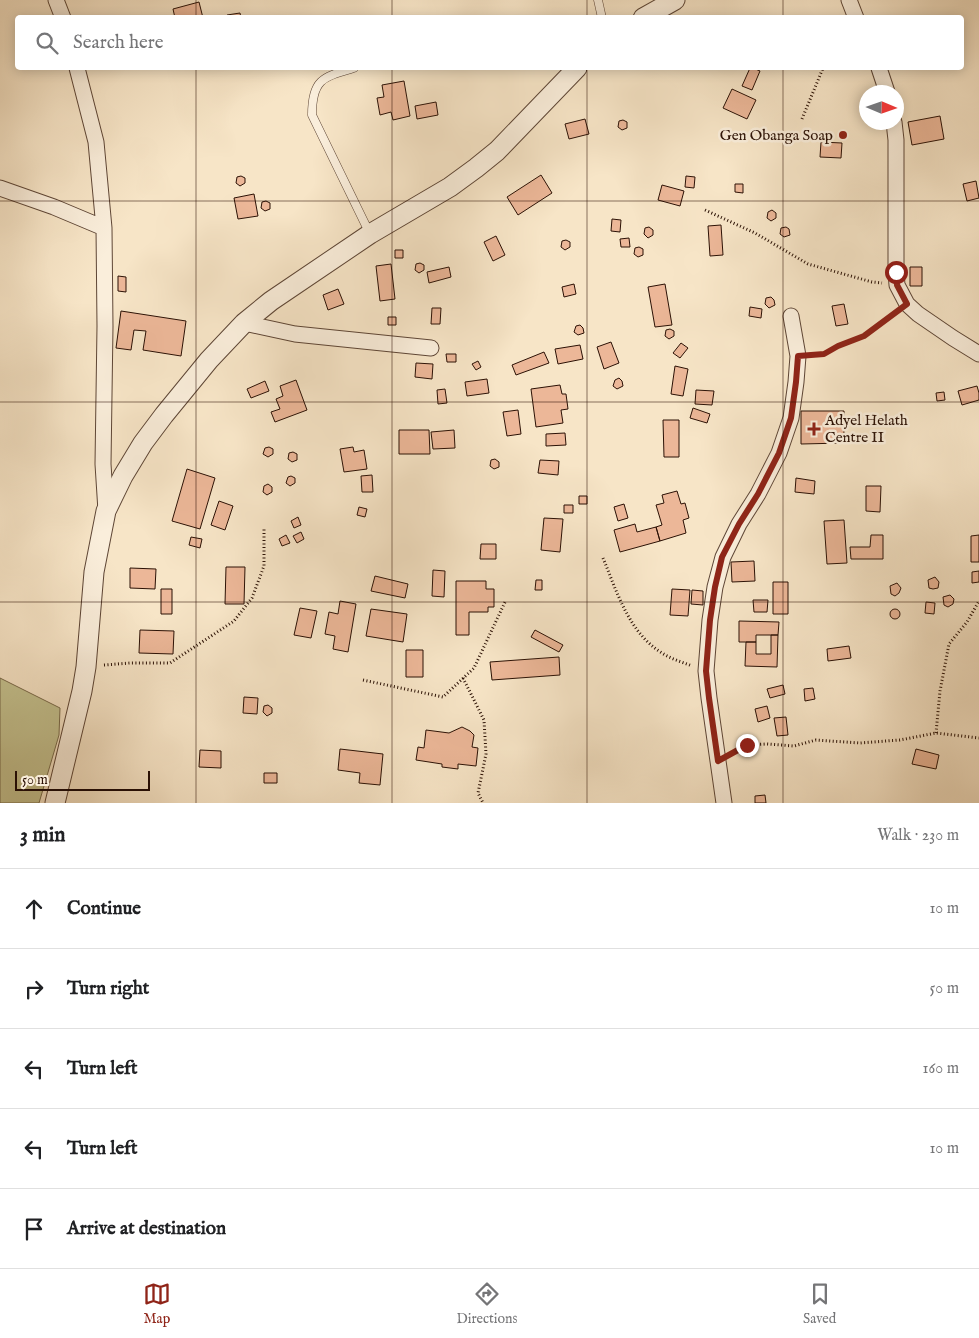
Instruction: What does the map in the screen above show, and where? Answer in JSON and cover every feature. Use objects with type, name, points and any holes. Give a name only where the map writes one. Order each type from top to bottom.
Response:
[{"type":"street","points":[[56,0],[62,15]]},
{"type":"street","points":[[648,15],[674,0]]},
{"type":"street","points":[[849,0],[855,15]]},
{"type":"street","points":[[78,70],[96,142],[104,228],[103,464],[106,511]]},
{"type":"street","points":[[55,803],[82,691],[86,667],[94,572],[106,511],[123,476],[143,443],[209,360],[244,323],[271,301],[370,234],[450,187],[476,168],[497,151],[575,70]]},
{"type":"street","points":[[880,70],[885,85]]},
{"type":"street","points":[[895,130],[897,285],[907,304],[918,314],[979,354]]},
{"type":"street","points":[[0,188],[54,206],[104,228]]},
{"type":"street","points":[[724,803],[706,671],[710,620],[722,557],[779,453],[791,418],[798,356],[791,316]]},
{"type":"street","points":[[244,323],[295,334],[431,348]]},
{"type":"lane","points":[[598,0],[601,15]]},
{"type":"lane","points":[[347,70],[330,75],[316,86],[312,100],[312,115],[370,234]]},
{"type":"path","points":[[802,119],[822,70]]},
{"type":"path","points":[[705,210],[755,232],[808,264],[872,282],[897,285]]},
{"type":"path","points":[[798,356],[824,354],[838,346],[864,336],[907,304]]},
{"type":"path","points":[[86,667],[130,663],[170,663],[234,621],[252,598],[264,566],[264,529]]},
{"type":"path","points":[[603,558],[626,611],[644,638],[662,653],[706,671]]},
{"type":"path","points":[[363,680],[443,697],[474,668],[506,600]]},
{"type":"path","points":[[936,733],[940,691],[949,644],[967,622],[979,601]]},
{"type":"path","points":[[463,678],[484,720],[486,754],[478,793],[483,803]]},
{"type":"path","points":[[718,761],[747,745],[794,746],[816,740],[868,742],[900,740],[936,733],[979,738]]},
{"type":"shaded area","points":[[0,678],[60,708],[59,735],[39,803],[0,803]]},
{"type":"building","points":[[199,2],[202,15],[174,15],[173,9]]},
{"type":"building","points":[[749,70],[760,71],[752,90],[742,86]]},
{"type":"building","points":[[404,81],[410,116],[393,120],[391,112],[380,115],[377,98],[384,97],[382,85]]},
{"type":"building","points":[[732,89],[756,100],[747,119],[723,108]]},
{"type":"building","points":[[436,102],[438,115],[417,119],[415,106]]},
{"type":"building","points":[[940,116],[944,139],[912,145],[908,122]]},
{"type":"building","points":[[585,119],[589,134],[569,139],[565,124]]},
{"type":"building","points":[[619,121],[627,122],[627,128],[622,130],[618,127]]},
{"type":"building","points":[[821,142],[842,143],[841,158],[820,157]]},
{"type":"building","points":[[541,175],[552,193],[518,215],[507,197]]},
{"type":"building","points":[[686,176],[695,177],[694,188],[685,187]]},
{"type":"building","points":[[237,177],[245,178],[245,183],[240,186],[236,183]]},
{"type":"building","points":[[976,181],[979,198],[967,201],[963,184]]},
{"type":"building","points":[[735,184],[743,184],[743,193],[735,192]]},
{"type":"building","points":[[662,185],[684,191],[680,206],[658,200]]},
{"type":"building","points":[[254,194],[258,216],[238,219],[234,198]]},
{"type":"building","points":[[262,202],[270,203],[270,209],[265,211],[261,208]]},
{"type":"building","points":[[772,210],[776,213],[776,218],[771,221],[767,218],[768,212]]},
{"type":"building","points":[[612,219],[621,220],[620,232],[611,231]]},
{"type":"building","points":[[721,225],[723,255],[710,256],[708,226]]},
{"type":"building","points":[[649,227],[653,230],[653,235],[648,238],[644,234],[645,228]]},
{"type":"building","points":[[786,227],[789,229],[790,235],[784,237],[780,234],[781,228]]},
{"type":"building","points":[[496,236],[505,255],[493,261],[484,242]]},
{"type":"building","points":[[629,238],[630,247],[621,247],[620,239]]},
{"type":"building","points":[[562,241],[570,242],[570,247],[565,250],[561,247]]},
{"type":"building","points":[[635,248],[643,249],[643,255],[638,257],[634,254]]},
{"type":"building","points":[[395,250],[403,250],[403,258],[395,258]]},
{"type":"building","points":[[391,264],[395,299],[380,301],[376,266]]},
{"type":"building","points":[[416,264],[424,265],[424,270],[419,273],[415,270]]},
{"type":"building","points":[[449,267],[451,277],[429,283],[427,272]]},
{"type":"building","points":[[910,267],[922,267],[922,286],[910,286]]},
{"type":"building","points":[[118,276],[126,277],[126,292],[118,291]]},
{"type":"building","points":[[574,284],[576,294],[564,297],[562,287]]},
{"type":"building","points":[[665,284],[672,325],[655,327],[648,287]]},
{"type":"building","points":[[338,289],[344,304],[328,310],[323,295]]},
{"type":"building","points":[[771,297],[775,305],[769,308],[765,304],[766,298]]},
{"type":"building","points":[[844,304],[848,324],[836,326],[832,306]]},
{"type":"building","points":[[750,307],[762,309],[761,318],[749,316]]},
{"type":"building","points":[[432,308],[441,308],[440,324],[431,324]]},
{"type":"building","points":[[121,311],[186,321],[181,356],[143,350],[146,331],[134,330],[131,350],[116,348]]},
{"type":"building","points":[[388,317],[396,317],[396,325],[388,325]]},
{"type":"building","points":[[580,325],[584,333],[578,335],[574,332],[576,326]]},
{"type":"building","points":[[666,330],[674,331],[674,336],[669,339],[665,336]]},
{"type":"building","points":[[611,342],[619,363],[604,369],[597,347]]},
{"type":"building","points":[[681,343],[688,348],[680,358],[673,353]]},
{"type":"building","points":[[580,345],[583,359],[558,364],[555,349]]},
{"type":"building","points":[[544,352],[549,363],[516,375],[512,365]]},
{"type":"building","points":[[446,354],[456,354],[456,362],[447,362]]},
{"type":"building","points":[[478,361],[481,367],[476,370],[472,364]]},
{"type":"building","points":[[416,363],[433,364],[432,379],[415,377]]},
{"type":"building","points":[[675,366],[688,369],[683,396],[671,394]]},
{"type":"building","points":[[619,378],[623,386],[617,389],[613,386],[615,380]]},
{"type":"building","points":[[487,379],[489,393],[467,396],[465,382]]},
{"type":"building","points":[[296,380],[307,410],[275,422],[271,412],[280,409],[276,399],[283,396],[280,386]]},
{"type":"building","points":[[265,381],[269,391],[251,398],[247,389]]},
{"type":"building","points":[[560,385],[562,394],[566,394],[568,409],[561,410],[563,423],[536,427],[531,389]]},
{"type":"building","points":[[977,386],[979,400],[962,405],[958,391]]},
{"type":"building","points":[[445,389],[447,403],[438,404],[437,390]]},
{"type":"building","points":[[696,390],[714,391],[712,405],[695,404]]},
{"type":"building","points":[[944,392],[945,400],[937,401],[936,393]]},
{"type":"building","points":[[693,408],[710,414],[707,423],[690,418]]},
{"type":"building","points":[[518,410],[521,434],[507,436],[503,412]]},
{"type":"building","points":[[801,411],[844,411],[844,443],[801,444]]},
{"type":"building","points":[[663,420],[679,420],[679,457],[664,457]]},
{"type":"building","points":[[399,430],[429,430],[430,454],[399,454]]},
{"type":"building","points":[[454,430],[455,448],[433,449],[431,432]]},
{"type":"building","points":[[565,433],[566,445],[546,446],[546,434]]},
{"type":"building","points":[[353,447],[354,452],[364,450],[367,469],[344,472],[340,449]]},
{"type":"building","points":[[265,448],[273,449],[273,454],[268,457],[263,454]]},
{"type":"building","points":[[289,453],[297,454],[297,460],[292,462],[288,459]]},
{"type":"building","points":[[495,459],[499,462],[499,467],[494,469],[490,466],[491,460]]},
{"type":"building","points":[[540,460],[559,461],[558,475],[538,473]]},
{"type":"building","points":[[187,469],[215,478],[200,529],[172,521]]},
{"type":"building","points":[[372,475],[373,492],[362,492],[361,476]]},
{"type":"building","points":[[288,477],[295,478],[295,483],[290,486],[286,483]]},
{"type":"building","points":[[796,478],[815,481],[814,494],[795,492]]},
{"type":"building","points":[[268,484],[272,487],[272,492],[267,495],[263,492],[264,486]]},
{"type":"building","points":[[866,486],[881,486],[880,512],[866,511]]},
{"type":"building","points":[[677,491],[681,504],[685,503],[689,518],[683,520],[686,533],[660,541],[656,527],[662,525],[656,505],[664,503],[662,495]]},
{"type":"building","points":[[579,496],[587,496],[587,504],[579,504]]},
{"type":"building","points":[[219,501],[233,506],[225,530],[211,525]]},
{"type":"building","points":[[624,504],[628,518],[618,521],[614,507]]},
{"type":"building","points":[[564,505],[573,505],[573,513],[564,513]]},
{"type":"building","points":[[359,507],[367,509],[365,517],[357,515]]},
{"type":"building","points":[[298,517],[301,525],[294,528],[291,521]]},
{"type":"building","points":[[544,518],[563,519],[560,552],[541,550]]},
{"type":"building","points":[[844,520],[847,563],[827,564],[824,521]]},
{"type":"building","points":[[635,524],[637,532],[656,527],[660,541],[620,552],[614,530]]},
{"type":"building","points":[[301,532],[304,539],[297,543],[293,536]]},
{"type":"building","points":[[286,535],[290,543],[282,546],[279,539]]},
{"type":"building","points":[[871,535],[883,535],[883,559],[851,559],[850,547],[870,547]]},
{"type":"building","points":[[979,535],[979,562],[971,562],[971,536]]},
{"type":"building","points":[[191,537],[202,539],[200,548],[189,545]]},
{"type":"building","points":[[481,544],[496,544],[496,559],[480,559]]},
{"type":"building","points":[[754,561],[755,581],[732,582],[731,562]]},
{"type":"building","points":[[226,567],[245,567],[244,604],[225,604]]},
{"type":"building","points":[[130,568],[156,569],[155,589],[130,588]]},
{"type":"building","points":[[433,570],[445,571],[444,597],[432,596]]},
{"type":"building","points":[[979,571],[979,582],[972,583],[972,572]]},
{"type":"building","points":[[375,576],[408,584],[405,598],[371,591]]},
{"type":"building","points":[[935,577],[939,582],[938,588],[929,588],[928,580]]},
{"type":"building","points":[[536,580],[542,580],[542,590],[535,590]]},
{"type":"building","points":[[456,581],[486,581],[486,589],[494,589],[494,607],[488,607],[488,612],[469,612],[469,635],[456,635]]},
{"type":"building","points":[[773,582],[788,582],[788,614],[773,614]]},
{"type":"building","points":[[897,583],[901,588],[895,596],[891,594],[890,586]]},
{"type":"building","points":[[161,589],[172,589],[172,614],[161,614]]},
{"type":"building","points":[[672,589],[690,590],[688,616],[670,615]]},
{"type":"building","points":[[692,590],[703,591],[703,605],[691,604]]},
{"type":"building","points":[[950,595],[954,599],[953,604],[948,607],[944,605],[943,597]]},
{"type":"building","points":[[753,600],[768,600],[767,612],[754,612]]},
{"type":"building","points":[[340,601],[356,604],[348,652],[333,649],[335,636],[325,634],[329,612],[338,614]]},
{"type":"building","points":[[926,602],[935,603],[934,614],[925,613]]},
{"type":"building","points":[[300,608],[317,611],[311,638],[294,635]]},
{"type":"building","points":[[371,609],[407,614],[403,642],[366,636]]},
{"type":"building","points":[[893,609],[897,609],[900,614],[899,618],[893,619],[890,616],[890,612]]},
{"type":"building","points":[[739,621],[779,622],[778,635],[756,635],[756,642],[739,642]]},
{"type":"building","points":[[140,630],[174,631],[173,654],[139,653]]},
{"type":"building","points":[[535,630],[563,645],[559,652],[531,637]]},
{"type":"building","points":[[771,635],[778,635],[777,667],[745,666],[746,642],[756,642],[756,654],[771,654]]},
{"type":"building","points":[[849,646],[851,658],[828,661],[827,649]]},
{"type":"building","points":[[406,650],[423,650],[423,677],[406,677]]},
{"type":"building","points":[[559,657],[560,675],[492,680],[490,662]]},
{"type":"building","points":[[783,685],[785,694],[770,698],[767,689]]},
{"type":"building","points":[[813,688],[815,699],[805,701],[804,689]]},
{"type":"building","points":[[244,697],[258,698],[257,714],[243,713]]},
{"type":"building","points":[[268,705],[272,708],[272,713],[267,716],[263,712],[264,706]]},
{"type":"building","points":[[767,706],[770,718],[758,722],[755,709]]},
{"type":"building","points":[[786,717],[788,735],[777,736],[774,718]]},
{"type":"building","points":[[462,727],[474,735],[472,747],[478,748],[476,766],[458,764],[458,769],[442,767],[442,764],[416,760],[418,747],[424,748],[426,730],[449,733]]},
{"type":"building","points":[[340,749],[383,754],[380,785],[359,783],[360,773],[338,770]]},
{"type":"building","points":[[916,749],[939,755],[936,769],[912,764]]},
{"type":"building","points":[[200,750],[221,751],[221,768],[199,767]]},
{"type":"building","points":[[264,773],[277,773],[277,783],[264,783]]},
{"type":"building","points":[[765,795],[766,803],[755,803],[755,796]]},
{"type":"place","name":"Gen Obanga Soap","points":[[843,135]]},
{"type":"place","name":"Adyel Helath Centre II","points":[[814,429]]},
{"type":"route","points":[[747,745],[718,761],[706,671],[710,620],[722,557],[779,453],[791,418],[798,356],[824,354],[838,346],[864,336],[907,304],[897,285],[896,272]]}]
